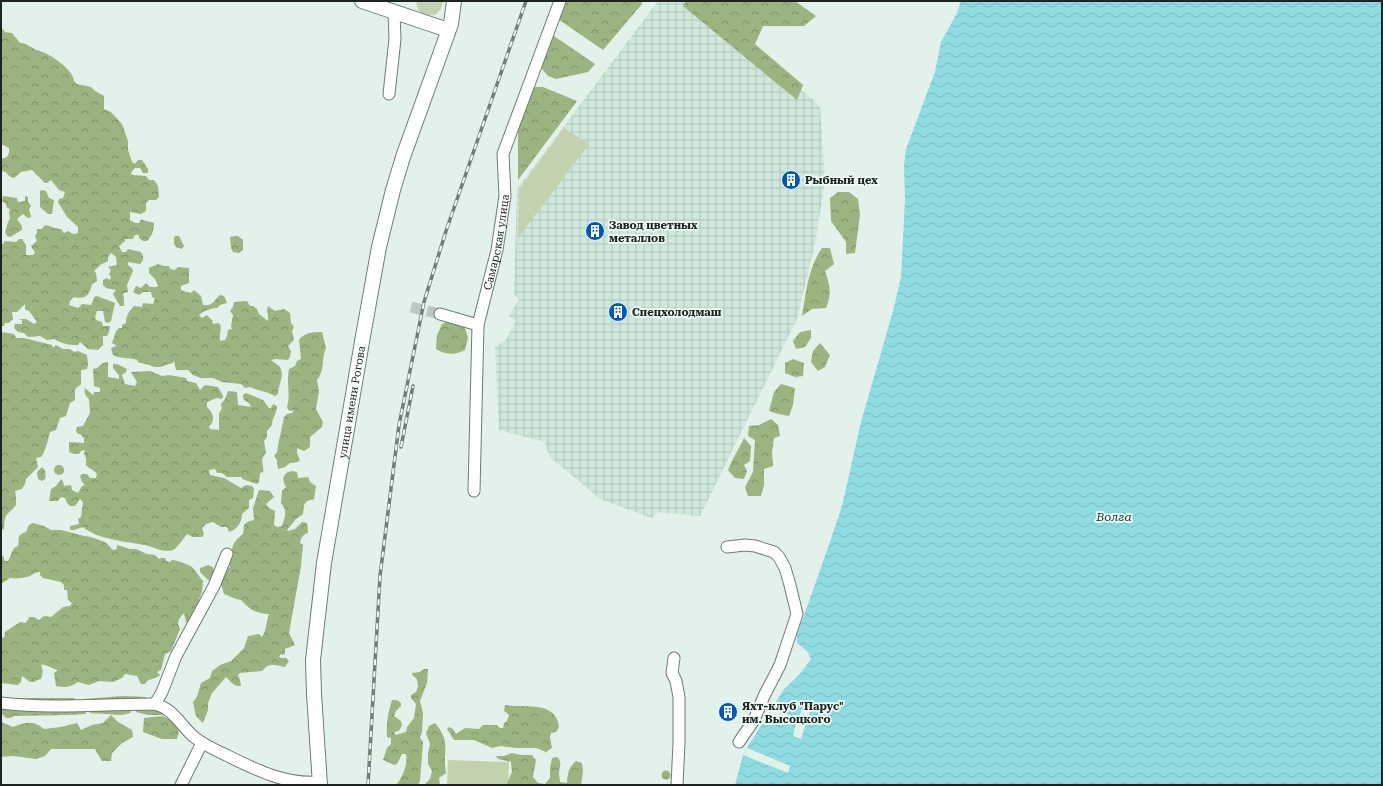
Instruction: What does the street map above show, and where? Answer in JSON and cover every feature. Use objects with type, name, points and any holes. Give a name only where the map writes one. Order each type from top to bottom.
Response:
[{"type":"main road","points":[[362,1],[394,12],[450,27]]},
{"type":"main road","points":[[450,27],[454,1]]},
{"type":"main road","points":[[450,27],[462,10],[464,1]]},
{"type":"main road","name":"улица имени Рогова","points":[[320,784],[313,660],[324,563],[378,247],[405,150],[450,27]]},
{"type":"street","name":"Самарская улица","points":[[474,491],[478,324],[497,250],[505,196],[503,154],[560,1]]},
{"type":"street","points":[[389,94],[396,38],[394,12]]},
{"type":"street","points":[[440,314],[478,324]]},
{"type":"street","points":[[727,547],[755,546],[774,552],[779,557],[785,568],[797,614],[780,665],[764,696],[754,720],[739,742]]},
{"type":"street","points":[[155,704],[162,692],[176,656],[214,586],[226,554]]},
{"type":"street","points":[[674,658],[672,673],[676,681],[679,705],[677,785]]},
{"type":"street","points":[[1,703],[24,706],[155,704],[166,708],[193,736],[202,743],[259,771],[290,781],[320,784]]},
{"type":"street","points":[[181,785],[202,743]]},
{"type":"shaded area","points":[[658,1],[684,1],[813,99],[820,107],[825,182],[815,244],[797,319],[700,516],[657,512],[652,518],[600,499],[550,457],[545,442],[499,430],[495,347],[505,341],[516,321],[509,316],[519,299],[514,295],[517,189]]},
{"type":"green space","points":[[416,1],[443,1],[441,9],[435,15],[431,15],[421,13]]},
{"type":"green space","points":[[565,1],[642,1],[642,4],[603,50],[558,19]]},
{"type":"green space","points":[[686,1],[795,1],[816,16],[804,26],[763,26],[755,44],[803,85],[797,100],[683,6]]},
{"type":"green space","points":[[1,29],[5,32],[12,33],[20,43],[45,53],[58,61],[67,69],[77,84],[91,87],[104,96],[104,109],[111,112],[122,124],[128,141],[128,150],[132,162],[135,164],[138,160],[142,160],[148,169],[148,173],[143,173],[140,168],[135,168],[131,174],[146,176],[149,180],[154,180],[158,186],[159,197],[156,200],[149,200],[146,203],[146,211],[141,214],[130,212],[130,220],[135,223],[139,223],[141,219],[154,223],[150,237],[147,241],[143,241],[139,238],[139,235],[135,235],[133,239],[125,239],[125,242],[119,246],[122,252],[126,252],[128,249],[141,252],[143,257],[140,264],[128,262],[128,265],[133,271],[127,285],[128,292],[123,294],[124,306],[120,306],[113,294],[116,290],[106,288],[103,285],[103,280],[107,278],[110,280],[111,277],[109,274],[111,270],[108,267],[117,265],[116,257],[111,253],[108,257],[108,261],[100,265],[94,271],[96,273],[97,281],[92,284],[88,294],[81,298],[74,297],[70,301],[69,305],[78,308],[82,304],[91,305],[94,297],[97,296],[115,303],[111,321],[108,323],[105,322],[103,311],[97,311],[95,317],[96,320],[102,322],[103,326],[110,326],[107,336],[103,336],[103,345],[98,350],[88,349],[80,342],[78,345],[68,344],[54,339],[47,340],[40,336],[28,337],[24,333],[18,332],[14,328],[15,324],[22,324],[22,320],[18,319],[26,319],[34,324],[37,322],[29,311],[25,309],[25,304],[17,312],[12,312],[13,319],[9,323],[5,323],[4,326],[1,326],[1,243],[3,244],[5,241],[16,242],[19,239],[22,239],[26,245],[26,255],[33,255],[35,253],[31,246],[37,241],[35,236],[37,229],[42,229],[45,225],[61,229],[64,233],[68,231],[73,234],[78,233],[78,227],[67,217],[58,202],[59,199],[63,198],[65,192],[59,190],[51,180],[45,183],[32,170],[21,172],[14,178],[9,176],[6,172],[1,171],[1,159],[7,157],[9,148],[1,144]]},
{"type":"green space","points":[[551,34],[595,64],[588,72],[556,79],[548,76],[542,69],[542,58]]},
{"type":"green space","points":[[535,87],[543,87],[577,101],[518,180],[518,125],[530,91]]},
{"type":"green space","points":[[564,128],[589,144],[518,238],[519,189]]},
{"type":"green space","points":[[40,191],[46,191],[49,198],[54,200],[52,214],[48,214],[40,207]]},
{"type":"green space","points":[[838,192],[849,192],[858,199],[860,215],[855,253],[846,254],[846,242],[831,221],[830,198]]},
{"type":"green space","points":[[3,196],[17,198],[18,202],[25,201],[25,196],[28,197],[28,202],[31,206],[29,209],[31,217],[28,218],[23,214],[17,219],[22,226],[22,230],[10,237],[7,236],[5,232],[10,219],[10,209],[7,208],[6,204],[2,201]]},
{"type":"green space","points":[[179,236],[184,246],[182,249],[176,247],[174,244],[174,237]]},
{"type":"green space","points":[[238,236],[243,240],[243,250],[239,253],[233,252],[231,248],[230,237]]},
{"type":"green space","points":[[822,248],[830,248],[834,264],[825,271],[830,290],[828,303],[826,308],[812,309],[802,316],[806,290],[811,272],[817,256]]},
{"type":"green space","points":[[158,264],[169,266],[170,269],[175,270],[178,267],[189,268],[189,283],[181,286],[181,290],[191,293],[194,290],[201,296],[203,305],[213,303],[220,295],[224,296],[227,303],[199,315],[202,318],[207,315],[212,320],[213,324],[220,324],[220,341],[225,340],[228,330],[232,329],[231,326],[233,315],[230,311],[234,302],[247,301],[250,306],[257,309],[259,314],[268,321],[268,306],[275,311],[284,309],[290,313],[291,323],[294,327],[292,331],[294,340],[288,346],[291,351],[290,357],[288,360],[271,360],[279,366],[282,373],[278,394],[275,396],[250,387],[245,388],[241,384],[222,382],[213,378],[201,378],[193,375],[188,370],[176,370],[174,361],[163,366],[156,367],[139,363],[134,359],[113,355],[111,348],[117,346],[112,343],[116,331],[119,328],[122,328],[122,325],[126,323],[127,316],[134,306],[142,307],[143,303],[153,304],[155,298],[152,297],[151,292],[143,292],[139,295],[133,292],[136,286],[141,288],[146,283],[150,287],[157,287],[158,285],[155,279],[149,273],[149,268]]},
{"type":"green space","points":[[449,321],[464,325],[468,338],[465,350],[458,353],[450,354],[436,349],[437,335],[442,324]]},
{"type":"green space","points":[[811,330],[811,338],[805,347],[796,349],[793,341],[800,332]]},
{"type":"green space","points":[[1,332],[14,334],[16,338],[24,338],[52,345],[53,348],[56,345],[63,349],[70,349],[74,352],[78,351],[87,355],[88,364],[87,369],[81,370],[81,384],[75,389],[75,400],[70,403],[66,416],[60,418],[56,430],[50,432],[46,448],[41,457],[36,458],[38,467],[26,479],[22,489],[15,491],[16,505],[7,515],[4,529],[1,530]]},
{"type":"green space","points":[[322,332],[326,348],[321,373],[317,380],[319,391],[316,409],[323,422],[322,427],[310,437],[310,447],[304,451],[297,448],[297,453],[300,460],[298,462],[290,463],[285,467],[278,469],[277,460],[274,456],[277,452],[284,417],[287,414],[292,413],[294,410],[289,411],[287,407],[289,397],[289,369],[295,366],[297,361],[301,359],[299,340],[301,337],[309,333]]},
{"type":"green space","points":[[820,343],[830,355],[825,367],[818,371],[811,362],[813,351]]},
{"type":"green space","points":[[793,359],[804,363],[803,376],[795,377],[785,373],[785,363]]},
{"type":"green space","points":[[108,362],[108,377],[119,379],[119,375],[113,368],[113,364],[117,364],[127,369],[122,375],[125,384],[135,386],[137,382],[131,372],[150,371],[162,376],[169,375],[186,378],[187,381],[196,383],[200,390],[205,385],[218,387],[223,396],[222,399],[217,398],[207,402],[207,407],[213,416],[212,422],[209,426],[210,429],[219,430],[219,413],[222,409],[221,404],[228,391],[237,392],[238,405],[251,407],[243,398],[243,395],[246,393],[263,400],[269,408],[271,408],[273,404],[277,406],[272,425],[267,431],[267,437],[264,441],[266,453],[262,459],[263,472],[260,473],[259,482],[257,484],[242,479],[242,477],[227,477],[222,473],[217,473],[215,469],[209,470],[210,475],[224,478],[241,488],[246,485],[252,486],[254,489],[253,498],[249,500],[249,508],[242,514],[237,528],[229,532],[227,527],[221,527],[213,522],[206,524],[202,528],[204,534],[202,537],[193,537],[187,534],[173,550],[169,551],[104,537],[83,527],[70,530],[70,526],[79,524],[78,519],[81,517],[83,502],[80,499],[75,506],[70,506],[65,498],[61,497],[58,501],[49,501],[51,489],[56,486],[61,479],[64,486],[71,485],[72,490],[78,493],[82,486],[85,485],[80,476],[82,474],[87,474],[90,478],[96,478],[97,474],[86,465],[86,458],[84,454],[85,450],[81,451],[79,454],[69,452],[69,442],[84,443],[84,438],[76,431],[77,427],[83,426],[90,413],[89,399],[85,394],[85,388],[93,395],[94,392],[100,392],[100,388],[94,386],[93,369],[97,368],[103,363]]},
{"type":"green space","points":[[781,384],[795,388],[793,405],[789,416],[769,411],[774,392]]},
{"type":"green space","points":[[771,419],[778,425],[780,436],[774,438],[772,452],[773,466],[764,469],[764,485],[761,496],[748,496],[745,487],[753,472],[755,440],[748,436],[749,426],[759,425]]},
{"type":"green space","points":[[744,438],[751,446],[750,461],[744,465],[747,471],[744,479],[735,478],[728,470]]},
{"type":"green space","points":[[57,465],[61,465],[64,470],[61,475],[57,475],[54,472],[54,468]]},
{"type":"green space","points":[[42,467],[46,474],[45,479],[42,481],[38,479],[37,472]]},
{"type":"green space","points":[[292,471],[297,472],[298,478],[308,477],[310,482],[316,486],[314,499],[307,501],[304,505],[303,514],[296,519],[287,530],[295,529],[302,522],[307,523],[308,533],[302,537],[300,543],[303,545],[301,566],[289,633],[295,645],[285,649],[285,654],[280,655],[279,657],[286,658],[289,661],[285,667],[270,665],[262,671],[240,673],[238,675],[241,686],[234,685],[226,677],[212,693],[203,723],[196,716],[193,702],[197,697],[201,683],[210,678],[212,671],[220,665],[231,661],[244,648],[248,636],[259,634],[262,637],[269,614],[257,612],[241,600],[224,594],[220,581],[223,573],[230,567],[229,552],[232,550],[236,541],[243,534],[244,525],[247,522],[254,520],[253,508],[259,490],[270,491],[274,497],[266,504],[269,508],[275,511],[274,525],[277,527],[282,526],[285,509],[281,503],[282,491],[286,487],[283,479],[287,473]]},
{"type":"green space","points":[[33,523],[51,530],[61,530],[91,537],[105,542],[113,550],[117,549],[117,545],[130,549],[136,549],[147,554],[155,555],[159,559],[165,558],[166,561],[177,561],[192,567],[203,581],[202,592],[199,599],[201,603],[188,624],[184,613],[179,619],[178,624],[180,629],[171,651],[165,654],[161,670],[157,672],[160,675],[156,678],[148,680],[145,684],[141,684],[137,676],[125,674],[122,678],[113,682],[99,681],[89,685],[78,682],[68,687],[62,687],[56,686],[54,673],[58,670],[46,665],[41,665],[41,679],[30,682],[22,676],[21,682],[18,685],[1,683],[1,637],[4,638],[5,632],[20,622],[25,623],[29,617],[34,617],[39,620],[44,616],[51,617],[63,607],[70,606],[72,603],[68,600],[67,590],[64,590],[64,585],[61,582],[43,578],[40,575],[40,572],[27,577],[10,578],[1,584],[1,556],[3,556],[5,561],[8,561],[13,550],[18,546],[19,536],[26,532],[29,525]]},
{"type":"green space","points":[[208,565],[213,567],[214,572],[212,579],[208,580],[200,572],[200,568]]},
{"type":"green space","points":[[424,669],[428,669],[427,683],[420,701],[423,713],[422,732],[420,738],[423,742],[420,781],[418,785],[390,785],[397,784],[403,774],[406,762],[406,754],[402,754],[397,764],[394,765],[383,760],[387,748],[391,744],[391,738],[387,737],[387,732],[392,700],[397,700],[401,703],[401,706],[396,711],[394,716],[401,721],[402,725],[399,731],[394,732],[396,735],[406,732],[407,727],[414,718],[416,704],[411,698],[411,695],[416,692],[418,686],[417,679],[412,675],[412,673],[420,672]]},
{"type":"green space","points":[[124,696],[145,697],[149,699],[83,699]]},
{"type":"green space","points":[[18,698],[73,698],[77,700],[70,702],[14,700]]},
{"type":"green space","points":[[505,705],[538,707],[546,709],[552,713],[557,718],[559,727],[556,732],[551,733],[550,737],[552,748],[546,752],[536,748],[501,746],[492,748],[474,740],[454,740],[447,729],[449,727],[453,729],[456,734],[465,728],[479,729],[483,725],[497,725],[500,728],[503,728],[509,715],[504,711]]},
{"type":"green space","points":[[1,708],[26,711],[85,711],[86,714],[14,716],[6,718],[1,713]]},
{"type":"green space","points":[[132,709],[130,713],[122,715],[90,713],[90,711]]},
{"type":"green space","points":[[136,710],[162,710],[165,712],[165,715],[148,715],[136,712]]},
{"type":"green space","points":[[111,715],[118,722],[132,730],[133,737],[122,743],[112,753],[111,761],[102,761],[95,749],[51,749],[45,756],[36,759],[13,756],[1,757],[1,722],[13,727],[26,723],[33,723],[44,729],[77,723],[81,730],[92,725],[103,723]]},
{"type":"green space","points":[[163,716],[174,722],[179,731],[177,739],[162,739],[143,732],[144,718]]},
{"type":"green space","points":[[435,723],[445,742],[446,773],[439,778],[440,785],[424,785],[430,779],[432,771],[428,764],[430,744],[426,733],[429,726]]},
{"type":"green space","points":[[512,753],[532,755],[536,760],[533,777],[538,783],[545,784],[550,778],[552,758],[557,757],[560,761],[560,782],[567,783],[571,766],[576,761],[582,763],[583,771],[581,785],[506,785],[512,772],[511,762],[498,759],[496,756],[504,756]]},
{"type":"green space","points":[[448,760],[509,762],[508,785],[447,785]]},
{"type":"green space","points":[[666,770],[671,775],[666,780],[661,775]]},
{"type":"water","name":"Волга","points":[[961,1],[1382,1],[1382,785],[735,785],[743,755],[747,748],[784,689],[799,675],[811,659],[808,652],[797,643],[797,635],[842,506],[861,422],[893,311],[901,277],[905,200],[904,165],[906,149],[935,72],[941,42],[957,13]]},
{"type":"pier","points":[[802,708],[810,711],[801,739],[793,736],[796,724],[767,714],[770,709],[799,718]]},
{"type":"pier","points":[[747,748],[790,766],[788,773],[743,755]]},
{"type":"tunnel","points":[[411,307],[440,314]]},
{"type":"railway","points":[[368,785],[380,576],[399,425],[424,302],[446,231],[526,1]]},
{"type":"railway","points":[[401,447],[413,386]]},
{"type":"place","name":"Рыбный цех","points":[[791,180]]},
{"type":"place","name":"Завод цветных металлов","points":[[595,231]]},
{"type":"place","name":"Спецхолодмаш","points":[[618,312]]},
{"type":"place","name":"Яхт-клуб \"Парус\" им. Высоцкого","points":[[728,712]]}]
